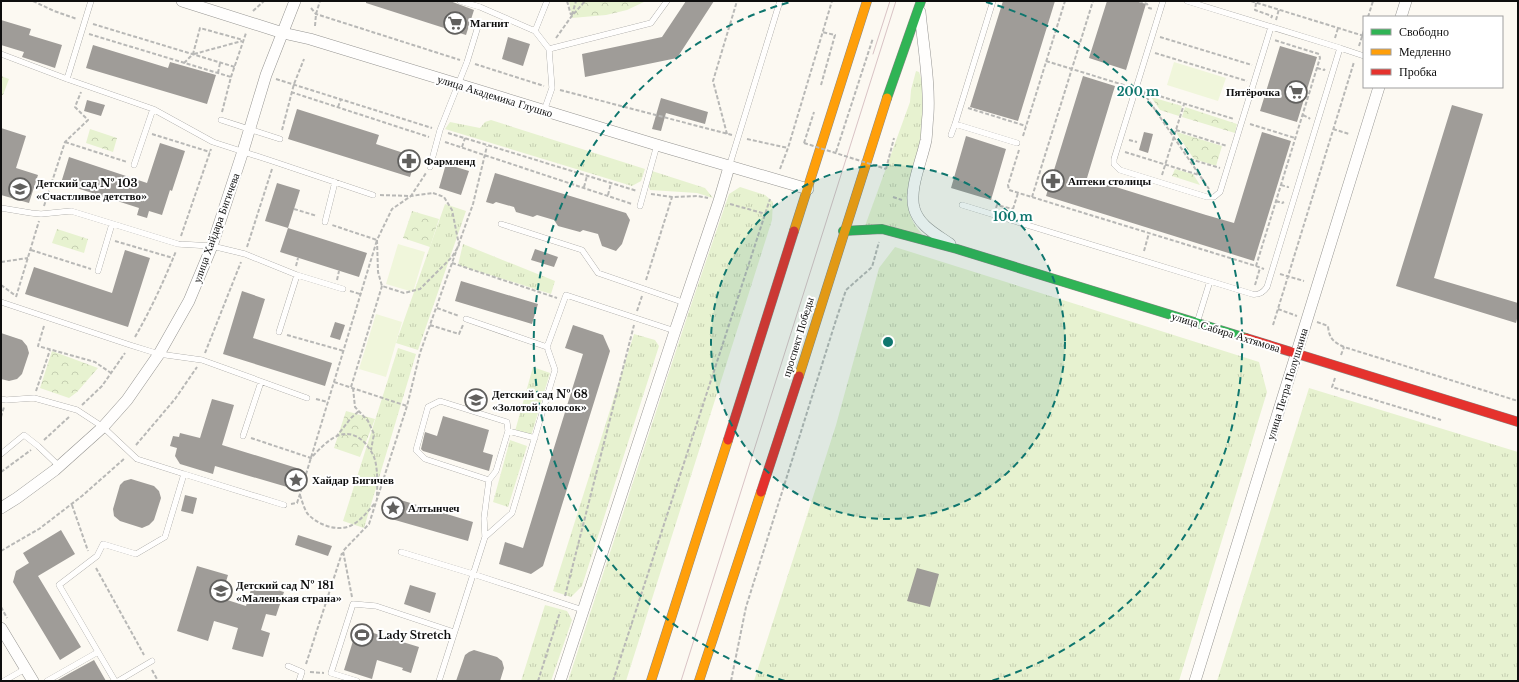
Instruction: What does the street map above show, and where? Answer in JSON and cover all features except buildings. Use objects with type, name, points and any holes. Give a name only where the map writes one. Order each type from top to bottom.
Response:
[{"type":"main road","points":[[651,681],[867,1]]},
{"type":"main road","name":"проспект Победы","points":[[699,681],[803,365],[843,231],[882,111],[920,4]]},
{"type":"main road","name":"улица Сабира Ахтямова","points":[[843,231],[882,229],[957,249],[1518,422]]},
{"type":"street","name":"улица Академика Глушко","points":[[182,1],[657,146],[808,189]]},
{"type":"street","name":"улица Хайдара Бигичева","points":[[1,508],[17,498],[59,466],[103,427],[127,400],[159,354],[189,300],[212,246],[266,75],[295,1]]},
{"type":"street","points":[[1401,16],[1406,1]]},
{"type":"street","name":"улица Сабира Ахтямова","points":[[920,4],[927,83],[928,114],[926,139],[913,190],[913,203],[916,215],[926,228],[957,249]]},
{"type":"street","name":"улица Петра Полушкина","points":[[1195,681],[1379,88]]},
{"type":"street","points":[[560,681],[729,167]]},
{"type":"street","points":[[1,628],[33,681]]},
{"type":"lane","points":[[67,80],[91,1]]},
{"type":"lane","points":[[460,1],[480,7],[535,31],[549,49],[552,88],[544,111]]},
{"type":"lane","points":[[535,31],[547,1]]},
{"type":"lane","points":[[549,49],[651,23],[668,1]]},
{"type":"lane","points":[[729,167],[780,1]]},
{"type":"lane","points":[[952,135],[993,1]]},
{"type":"lane","points":[[1163,1],[1114,162],[1117,168],[1207,197],[1214,197],[1220,192],[1271,27]]},
{"type":"lane","points":[[1188,1],[1363,56]]},
{"type":"lane","points":[[430,167],[440,130],[467,62],[479,23]]},
{"type":"lane","points":[[962,205],[1252,294],[1260,294],[1267,287],[1340,48]]},
{"type":"lane","points":[[1,54],[67,80],[153,109],[213,142],[373,195]]},
{"type":"lane","points":[[134,165],[153,109]]},
{"type":"lane","points":[[220,120],[280,140]]},
{"type":"lane","points":[[955,124],[1019,143]]},
{"type":"lane","points":[[640,206],[657,146]]},
{"type":"lane","points":[[326,220],[335,182]]},
{"type":"lane","points":[[1,208],[41,214],[72,211],[178,244],[212,246],[245,254],[297,275],[343,289]]},
{"type":"lane","points":[[98,271],[112,224]]},
{"type":"lane","points":[[500,224],[582,250],[598,273],[685,303]]},
{"type":"lane","points":[[279,332],[297,275]]},
{"type":"lane","points":[[1197,323],[1210,281]]},
{"type":"lane","points":[[485,537],[512,513],[555,370],[547,347],[566,295],[675,331]]},
{"type":"lane","points":[[1,302],[159,354],[202,360],[307,398]]},
{"type":"lane","points":[[466,319],[547,347]]},
{"type":"lane","points":[[243,436],[261,382]]},
{"type":"lane","points":[[1,399],[34,398],[77,410],[103,427],[137,459],[284,505]]},
{"type":"lane","points":[[439,681],[485,537],[484,518],[489,480],[496,471],[508,431],[507,422],[440,401],[428,407],[416,450],[425,459],[489,480]]},
{"type":"lane","points":[[508,431],[534,438]]},
{"type":"lane","points":[[1,454],[24,435],[59,466]]},
{"type":"lane","points":[[115,681],[59,585],[97,556],[103,544],[136,554],[165,537],[184,474]]},
{"type":"lane","points":[[401,552],[474,574],[583,610]]},
{"type":"lane","points":[[357,681],[331,673],[353,604],[376,606],[454,632]]},
{"type":"lane","points":[[47,681],[98,652]]},
{"type":"lane","points":[[118,681],[150,662]]},
{"type":"lane","points":[[288,666],[302,672],[299,681]]},
{"type":"lane","points":[[4,681],[25,669]]},
{"type":"path","points":[[33,1],[54,11],[85,22],[235,67]]},
{"type":"path","points":[[253,12],[264,1]]},
{"type":"path","points":[[315,26],[316,14],[320,1]]},
{"type":"path","points":[[567,1],[571,17]]},
{"type":"path","points":[[571,17],[576,1]]},
{"type":"path","points":[[549,49],[571,17],[585,1]]},
{"type":"path","points":[[727,134],[713,81],[737,1]]},
{"type":"path","points":[[780,169],[788,148],[832,1]]},
{"type":"path","points":[[1022,138],[1065,1]]},
{"type":"path","points":[[1032,197],[1093,1]]},
{"type":"path","points":[[1139,1],[1147,4],[1150,8],[1159,11]]},
{"type":"path","points":[[1251,1],[1363,35],[1273,325]]},
{"type":"path","points":[[1368,16],[1373,1]]},
{"type":"path","points":[[311,8],[316,14],[552,88],[733,135]]},
{"type":"path","points":[[1277,16],[1279,10]]},
{"type":"path","points":[[193,54],[200,28],[243,40]]},
{"type":"path","points":[[1336,34],[1338,28]]},
{"type":"path","points":[[81,32],[231,77]]},
{"type":"path","points":[[821,85],[835,35],[822,32]]},
{"type":"path","points":[[220,120],[231,77],[246,33]]},
{"type":"path","points":[[1152,35],[1258,67]]},
{"type":"path","points":[[836,152],[872,38]]},
{"type":"path","points":[[184,63],[193,54],[243,40]]},
{"type":"path","points":[[1147,50],[1254,83]]},
{"type":"path","points":[[1046,61],[1135,89]]},
{"type":"path","points":[[218,73],[220,63]]},
{"type":"path","points":[[1317,68],[1324,70],[1325,68]]},
{"type":"path","points":[[276,79],[487,146],[644,193],[672,197],[698,196],[713,199]]},
{"type":"path","points":[[13,306],[65,142],[88,120],[75,107],[83,85]]},
{"type":"path","points":[[1214,197],[1143,91],[1295,138]]},
{"type":"path","points":[[291,92],[437,140],[485,154],[640,206]]},
{"type":"path","points":[[338,107],[341,99]]},
{"type":"path","points":[[1160,182],[1184,104]]},
{"type":"path","points":[[961,106],[1026,126]]},
{"type":"path","points":[[814,112],[804,143],[886,169],[894,138]]},
{"type":"path","points":[[1303,116],[1310,119]]},
{"type":"path","points":[[1334,129],[1349,134]]},
{"type":"path","points":[[1176,130],[1234,148]]},
{"type":"path","points":[[145,132],[210,152]]},
{"type":"path","points":[[462,147],[465,138]]},
{"type":"path","points":[[747,139],[788,148]]},
{"type":"path","points":[[65,142],[134,165]]},
{"type":"path","points":[[1,472],[38,446],[102,386],[130,345],[162,286],[213,142]]},
{"type":"path","points":[[1008,190],[1008,184],[1019,143]]},
{"type":"path","points":[[331,673],[302,672],[340,558],[343,552],[369,524],[407,406],[420,353],[473,204],[487,146]]},
{"type":"path","points":[[1117,150],[1200,175]]},
{"type":"path","points":[[1189,158],[1227,170]]},
{"type":"path","points":[[284,505],[297,503],[377,240],[392,209],[411,196],[430,167]]},
{"type":"path","points":[[584,187],[587,176]]},
{"type":"path","points":[[608,195],[611,183]]},
{"type":"path","points":[[1281,185],[1289,188]]},
{"type":"path","points":[[373,195],[411,196],[434,193],[444,197],[452,210],[458,245],[452,257],[420,289],[404,293],[382,286]]},
{"type":"path","points":[[1013,209],[1018,193]]},
{"type":"path","points":[[538,681],[563,603],[636,318],[672,197]]},
{"type":"path","points":[[613,681],[770,199]]},
{"type":"path","points":[[1276,201],[1284,202]]},
{"type":"path","points":[[726,203],[766,214]]},
{"type":"path","points":[[294,209],[377,240]]},
{"type":"path","points":[[1143,253],[1149,234]]},
{"type":"path","points":[[108,239],[173,258]]},
{"type":"path","points":[[371,450],[374,434],[368,421],[355,407],[352,388],[382,286],[378,272],[377,240]]},
{"type":"path","points":[[731,681],[746,607],[846,290],[872,267],[879,240]]},
{"type":"path","points":[[31,250],[98,271]]},
{"type":"path","points":[[1,262],[28,258]]},
{"type":"path","points":[[452,264],[564,300]]},
{"type":"path","points":[[1252,294],[1260,268]]},
{"type":"path","points":[[1,285],[16,297]]},
{"type":"path","points":[[430,325],[458,334],[466,319],[436,308]]},
{"type":"path","points":[[1278,309],[1328,326],[1330,338],[1335,343],[1344,347],[1518,401]]},
{"type":"path","points":[[47,317],[38,346],[95,362],[111,373]]},
{"type":"path","points":[[279,332],[344,351]]},
{"type":"path","points":[[1344,347],[1332,387],[1441,420]]},
{"type":"path","points":[[34,398],[50,349]]},
{"type":"path","points":[[334,382],[407,406]]},
{"type":"path","points":[[307,398],[328,402]]},
{"type":"path","points":[[335,437],[350,418],[359,411]]},
{"type":"path","points":[[300,494],[306,512],[315,522],[332,528],[348,526],[361,518],[377,501],[376,463],[371,450],[359,437],[344,434],[328,440],[311,458]]},
{"type":"path","points":[[243,436],[311,458]]},
{"type":"path","points":[[72,504],[91,560],[150,662],[158,681]]},
{"type":"path","points":[[343,552],[353,604]]},
{"type":"green space","points":[[569,1],[646,1],[627,10],[606,15],[572,18]]},
{"type":"green space","points":[[1174,62],[1226,78],[1218,101],[1167,85]]},
{"type":"green space","points":[[916,71],[919,72],[923,86],[925,121],[923,136],[908,186],[907,198],[913,222],[922,234],[865,226],[910,102],[911,90]]},
{"type":"green space","points":[[1,76],[9,79],[3,95],[1,95]]},
{"type":"green space","points":[[1151,97],[1182,106],[1179,116],[1160,110]]},
{"type":"green space","points":[[1185,107],[1237,124],[1235,133],[1182,117]]},
{"type":"green space","points":[[491,120],[645,169],[641,181],[632,186],[445,129],[450,122],[480,128],[485,122]]},
{"type":"green space","points":[[90,129],[117,138],[113,152],[86,143]]},
{"type":"green space","points":[[1177,132],[1222,146],[1216,166],[1194,159]]},
{"type":"green space","points":[[1175,169],[1193,174],[1200,185],[1172,176]]},
{"type":"green space","points":[[652,171],[705,188],[713,198],[697,193],[650,190],[648,185]]},
{"type":"green space","points":[[740,187],[765,195],[773,202],[772,220],[626,681],[568,681],[689,311],[729,194]]},
{"type":"green space","points":[[445,204],[466,211],[418,350],[396,343]]},
{"type":"green space","points":[[412,211],[439,219],[430,247],[403,238]]},
{"type":"green space","points":[[57,229],[88,239],[84,253],[52,243]]},
{"type":"green space","points":[[398,244],[425,252],[413,292],[386,284]]},
{"type":"green space","points":[[463,244],[555,281],[551,294],[458,265]]},
{"type":"green space","points":[[895,247],[1259,362],[1267,392],[1179,681],[754,681],[836,425],[879,268]]},
{"type":"green space","points":[[376,314],[402,322],[386,377],[359,369]]},
{"type":"green space","points":[[634,334],[655,340],[659,346],[582,586],[571,597],[553,591]]},
{"type":"green space","points":[[398,348],[416,354],[364,528],[343,521]]},
{"type":"green space","points":[[52,351],[98,368],[77,392],[69,398],[40,388]]},
{"type":"green space","points":[[533,367],[550,373],[531,436],[515,431]]},
{"type":"green space","points":[[1309,388],[1518,452],[1518,681],[1217,681]]},
{"type":"green space","points":[[346,411],[375,419],[360,457],[334,448]]},
{"type":"green space","points":[[510,440],[527,446],[508,507],[493,502]]},
{"type":"green space","points":[[545,605],[567,611],[572,620],[551,681],[521,681]]},
{"type":"tram line","points":[[873,54],[890,1]]},
{"type":"tram line","points":[[681,681],[896,1]]},
{"type":"traffic: fast","points":[[887,98],[921,1]]},
{"type":"traffic: fast","points":[[843,231],[882,229],[957,249],[1246,338]]},
{"type":"traffic: slow","points":[[794,231],[867,1]]},
{"type":"traffic: slow","points":[[799,376],[887,98]]},
{"type":"traffic: slow","points":[[651,681],[728,440]]},
{"type":"traffic: slow","points":[[699,681],[761,492]]},
{"type":"traffic: jam","points":[[728,440],[794,231]]},
{"type":"traffic: jam","points":[[1246,338],[1518,422]]},
{"type":"traffic: jam","points":[[761,492],[799,376]]},
{"type":"place","name":"Магнит","points":[[455,23]]},
{"type":"place","name":"Пятёрочка","points":[[1296,92]]},
{"type":"place","name":"Фармленд","points":[[409,161]]},
{"type":"place","name":"Аптеки столицы","points":[[1053,181]]},
{"type":"place","name":"Детский сад № 103 «Счастливое детство»","points":[[20,189]]},
{"type":"place","name":"Детский сад № 68 «Золотой колосок»","points":[[476,400]]},
{"type":"place","name":"Хайдар Бигичев","points":[[296,480]]},
{"type":"place","name":"Алтынчеч","points":[[393,508]]},
{"type":"place","name":"Детский сад № 181 «Маленькая страна»","points":[[221,591]]},
{"type":"place","name":"Lady Stretch","points":[[362,635]]}]
